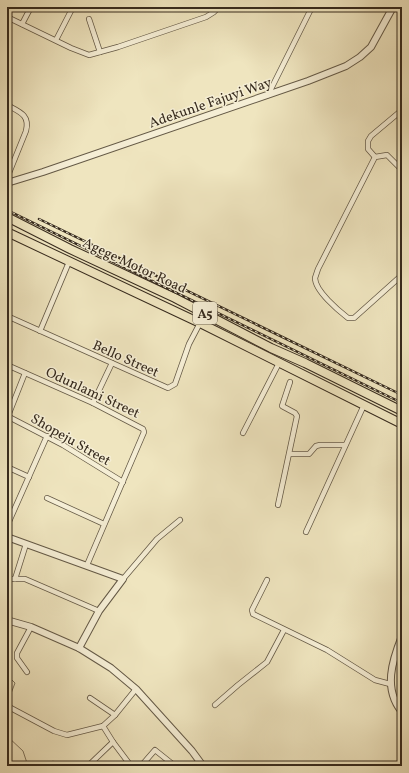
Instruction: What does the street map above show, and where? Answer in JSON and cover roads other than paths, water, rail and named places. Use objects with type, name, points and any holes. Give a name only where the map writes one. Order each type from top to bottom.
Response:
[{"type":"highway","name":"Agege Motor Road","points":[[7,217],[70,249],[175,298],[272,348],[402,411]]},
{"type":"highway","name":"Agege Motor Road","points":[[7,232],[200,323],[402,424]]},
{"type":"street","points":[[22,24],[31,7]]},
{"type":"street","points":[[56,40],[73,7]]},
{"type":"street","points":[[7,17],[89,54],[100,52],[206,17],[219,7]]},
{"type":"street","points":[[268,95],[312,7]]},
{"type":"street","name":"Adekunle Fajuyi Way","points":[[7,183],[268,95],[346,66],[360,57],[371,47],[393,7]]},
{"type":"street","points":[[89,19],[100,52]]},
{"type":"street","points":[[7,105],[24,115],[28,124],[7,178]]},
{"type":"street","points":[[375,157],[368,149],[368,141],[371,136],[402,110]]},
{"type":"street","points":[[375,157],[387,155],[402,170]]},
{"type":"street","points":[[375,157],[318,269],[315,278],[316,284],[318,289],[343,314],[348,318],[354,318],[402,275]]},
{"type":"street","points":[[40,331],[69,262]]},
{"type":"street","name":"Bello Street","points":[[7,316],[168,388],[175,384],[189,344],[200,323]]},
{"type":"street","points":[[93,403],[112,363]]},
{"type":"street","points":[[243,433],[279,363]]},
{"type":"street","name":"Odunlami Street","points":[[7,365],[93,403],[143,428],[144,432],[87,565]]},
{"type":"street","points":[[7,416],[25,373]]},
{"type":"street","points":[[278,504],[297,416],[295,413],[282,406],[290,382]]},
{"type":"street","points":[[306,532],[364,405]]},
{"type":"street","name":"Shopeju Street","points":[[7,416],[47,436],[123,482]]},
{"type":"street","points":[[7,526],[47,436]]},
{"type":"street","points":[[290,454],[310,454],[316,446],[320,445],[345,445]]},
{"type":"street","points":[[7,467],[28,477]]},
{"type":"street","points":[[47,498],[104,524]]},
{"type":"street","points":[[79,648],[99,611],[123,579],[157,539],[180,520]]},
{"type":"street","points":[[7,537],[123,579]]},
{"type":"street","points":[[15,579],[26,544]]},
{"type":"street","points":[[7,579],[25,579],[99,611]]},
{"type":"street","points":[[267,580],[251,612],[284,630],[327,650],[375,680],[390,684]]},
{"type":"street","points":[[7,623],[10,621],[31,627],[79,648],[111,668],[136,689],[192,751],[203,766]]},
{"type":"street","points":[[27,672],[17,658],[17,653],[31,627]]},
{"type":"street","points":[[215,705],[238,684],[267,662],[284,630]]},
{"type":"street","points":[[402,636],[392,666],[390,684],[402,712]]},
{"type":"street","points":[[8,706],[54,732],[67,735],[103,726],[115,715],[136,689]]},
{"type":"street","points":[[90,698],[115,715]]},
{"type":"street","points":[[103,726],[113,742],[132,766]]},
{"type":"street","points":[[88,766],[113,742]]},
{"type":"street","points":[[141,766],[155,750],[175,766]]},
{"type":"waterway","points":[[7,675],[15,683],[7,704]]},
{"type":"waterway","points":[[7,736],[23,751],[28,766]]},
{"type":"railway","points":[[7,210],[402,403]]},
{"type":"railway","points":[[39,219],[402,395]]}]
